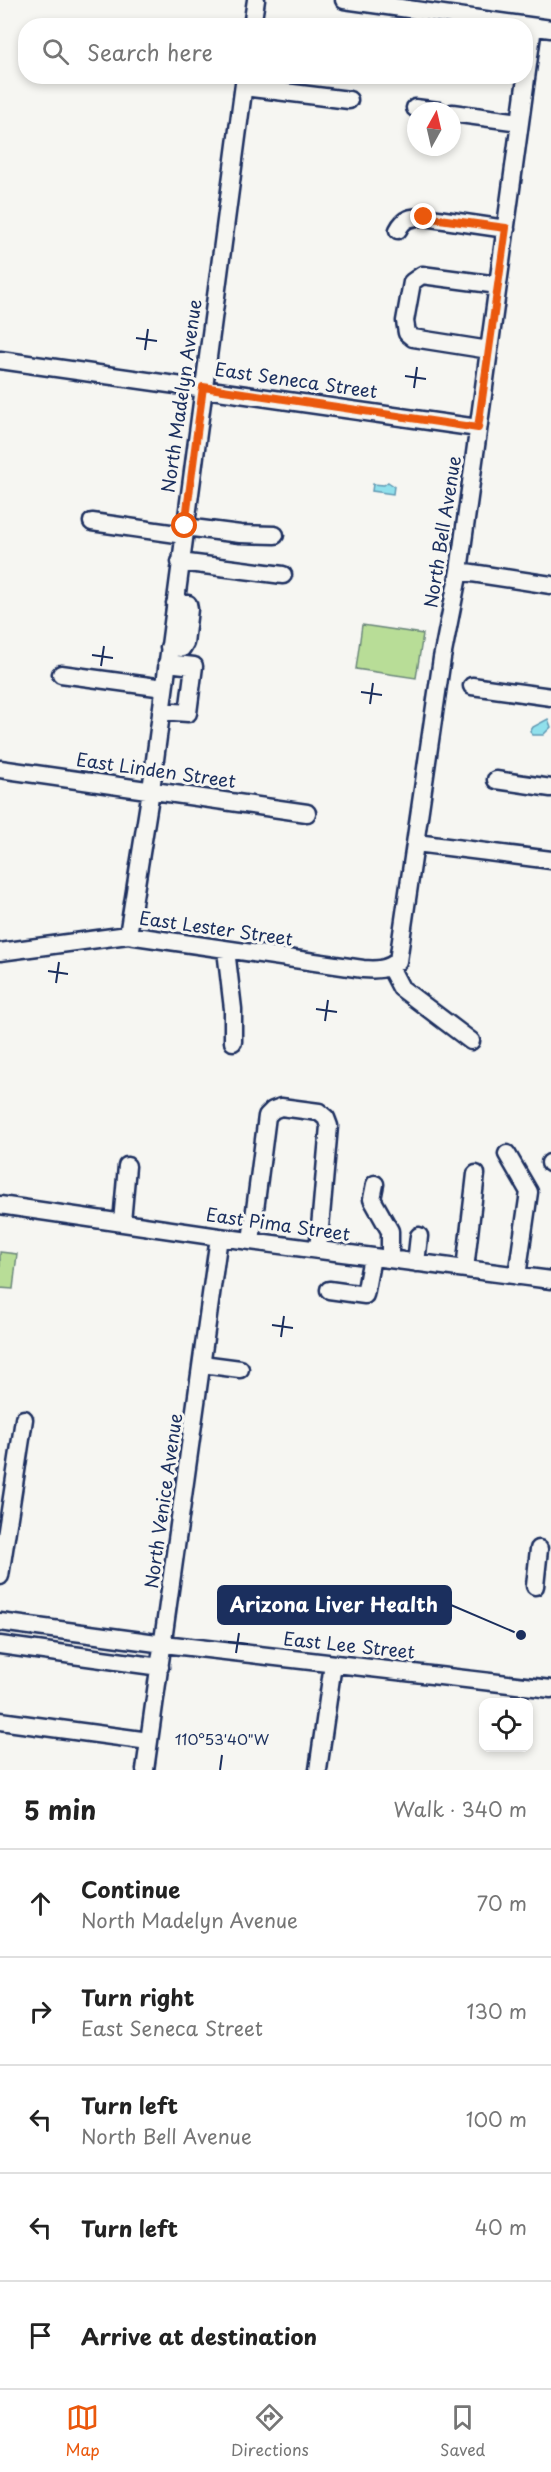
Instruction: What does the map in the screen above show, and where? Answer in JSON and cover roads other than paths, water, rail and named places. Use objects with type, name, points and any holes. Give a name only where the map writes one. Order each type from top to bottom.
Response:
[{"type":"street","points":[[253,18],[256,0]]},
{"type":"street","points":[[344,0],[470,18]]},
{"type":"street","points":[[533,27],[551,29]]},
{"type":"street","name":"North Madelyn Avenue","points":[[128,935],[151,790],[245,84]]},
{"type":"street","points":[[257,84],[349,100]]},
{"type":"street","name":"North Bell Avenue","points":[[390,967],[398,961],[401,950],[442,658],[459,571],[525,84]]},
{"type":"street","points":[[461,114],[520,122]]},
{"type":"street","points":[[398,231],[402,222],[410,217],[506,228]]},
{"type":"street","points":[[489,350],[413,338],[407,333],[405,321],[412,282],[422,276],[498,285]]},
{"type":"street","name":"East Seneca Street","points":[[0,360],[203,387],[478,428]]},
{"type":"street","points":[[92,522],[184,531],[276,535]]},
{"type":"street","points":[[180,562],[283,575]]},
{"type":"street","points":[[459,571],[551,585]]},
{"type":"street","points":[[161,711],[188,713],[194,666],[168,655]]},
{"type":"street","points":[[61,674],[164,688]]},
{"type":"street","points":[[472,686],[551,697]]},
{"type":"street","name":"East Linden Street","points":[[0,769],[306,813]]},
{"type":"street","points":[[496,780],[551,788]]},
{"type":"street","points":[[416,843],[551,860]]},
{"type":"street","name":"East Lester Street","points":[[0,952],[128,935],[363,969],[377,970],[390,967]]},
{"type":"street","points":[[226,950],[233,1009],[233,1042]]},
{"type":"street","points":[[390,967],[401,988],[471,1041]]},
{"type":"street","points":[[251,1241],[267,1116],[273,1110],[281,1107],[318,1112],[326,1118],[329,1126],[318,1250]]},
{"type":"street","points":[[507,1154],[529,1192],[517,1276]]},
{"type":"street","points":[[122,1222],[127,1166]]},
{"type":"street","points":[[465,1269],[476,1173]]},
{"type":"street","points":[[375,1184],[372,1199],[390,1231],[390,1259]]},
{"type":"street","name":"East Pima Street","points":[[0,1205],[219,1237],[551,1280]]},
{"type":"street","points":[[416,1263],[419,1236]]},
{"type":"street","name":"North Venice Avenue","points":[[145,1770],[219,1237]]},
{"type":"street","points":[[328,1290],[365,1295],[372,1257]]},
{"type":"street","points":[[202,1364],[240,1369]]},
{"type":"street","points":[[0,1576],[24,1419]]},
{"type":"street","points":[[539,1549],[541,1581]]},
{"type":"street","name":"East Lee Street","points":[[0,1622],[164,1644],[551,1689]]},
{"type":"street","points":[[0,1645],[160,1667]]},
{"type":"street","points":[[318,1770],[333,1664]]},
{"type":"street","points":[[0,1721],[149,1741]]},
{"type":"water","points":[[388,482],[394,486],[393,494],[372,491],[373,484],[384,485]]},
{"type":"water","points":[[548,719],[551,727],[543,735],[533,735],[530,732],[533,727]]},
{"type":"place","name":"Arizona Liver Health","points":[[521,1635]]}]
